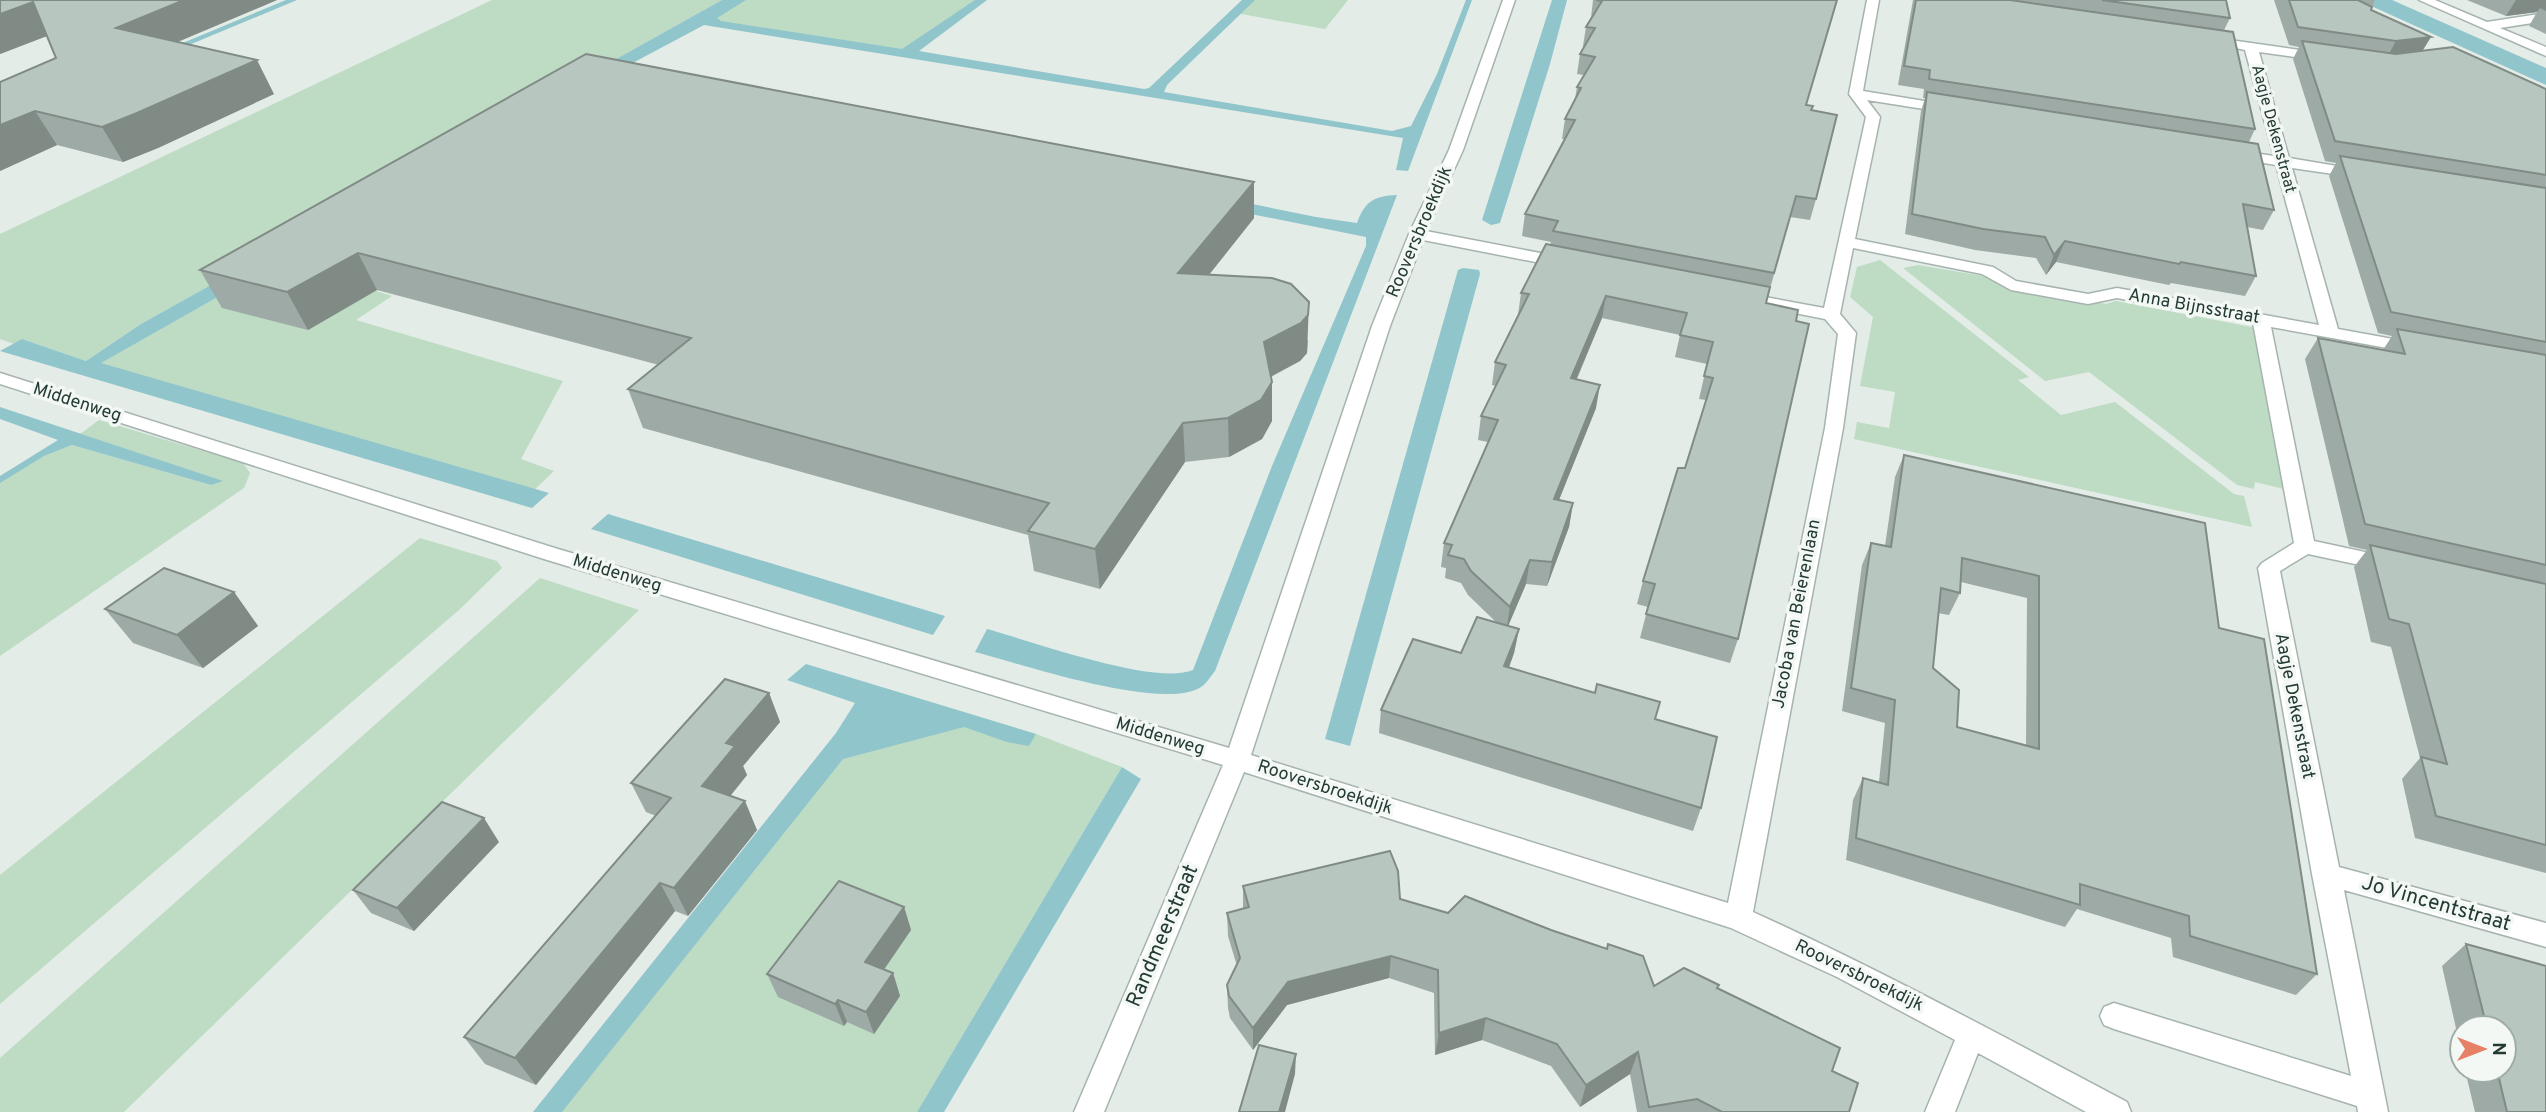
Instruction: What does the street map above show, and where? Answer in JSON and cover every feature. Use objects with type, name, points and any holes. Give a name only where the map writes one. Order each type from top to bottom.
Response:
[{"type":"street","name":"Rooversbroekdijk","points":[[1509,0],[1456,150],[1417,234],[1381,326],[1237,760],[1738,918],[1847,968],[2116,1112]]},
{"type":"street","points":[[1724,294],[1830,315],[1873,117],[1856,94],[1873,0]]},
{"type":"street","points":[[2425,0],[2546,52]]},
{"type":"street","points":[[2486,26],[2546,17]]},
{"type":"street","points":[[2199,40],[2335,59]]},
{"type":"street","name":"Aagje Dekenstraat","points":[[2251,47],[2330,332]]},
{"type":"street","points":[[1856,94],[1966,112]]},
{"type":"street","points":[[2221,152],[2374,176]]},
{"type":"street","points":[[1417,234],[1577,265]]},
{"type":"street","name":"Anna Bijnsstraat","points":[[1846,242],[1987,270],[2011,285],[2088,299],[2117,293],[2434,351]]},
{"type":"street","name":"Jacoba van Beierenlaan","points":[[1738,918],[1834,428],[1847,333],[1830,315]]},
{"type":"street","points":[[2261,319],[2305,546],[2408,569]]},
{"type":"street","name":"Middenweg","points":[[0,378],[537,550],[1237,760]]},
{"type":"street","name":"Aagje Dekenstraat","points":[[2305,546],[2269,568],[2325,874],[2371,1104]]},
{"type":"street","name":"Randmeerstraat","points":[[1088,1112],[1237,760]]},
{"type":"street","name":"Jo Vincentstraat","points":[[2325,874],[2546,935]]},
{"type":"street","points":[[2114,1016],[2371,1104]]},
{"type":"street","points":[[1940,1112],[1972,1033]]},
{"type":"green space","points":[[492,0],[722,0],[141,324],[86,361],[22,339],[14,344],[0,339],[0,234]]},
{"type":"green space","points":[[732,0],[978,0],[905,52],[708,20]]},
{"type":"green space","points":[[1242,0],[1348,0],[1325,29],[1230,12]]},
{"type":"green space","points":[[1880,260],[2029,377],[2018,380],[2061,415],[2115,402],[2234,494],[2244,496],[2252,527],[1854,439],[1857,422],[1889,428],[1895,392],[1860,386],[1873,317],[1850,297],[1857,267]]},
{"type":"green space","points":[[282,261],[392,296],[356,320],[563,381],[521,459],[554,471],[531,493],[98,364]]},
{"type":"green space","points":[[1918,265],[1995,278],[2002,285],[2106,304],[2116,301],[2257,328],[2288,490],[2255,482],[2254,489],[2237,485],[2089,372],[2045,381],[1903,268]]},
{"type":"green space","points":[[99,420],[243,463],[250,473],[244,488],[0,656],[0,482],[44,456],[72,445],[211,485],[221,481],[80,434]]},
{"type":"green space","points":[[420,538],[497,561],[502,568],[459,610],[0,1004],[0,875]]},
{"type":"green space","points":[[540,578],[639,610],[124,1112],[0,1112],[0,1058]]},
{"type":"green space","points":[[881,687],[1036,734],[1122,767],[917,1112],[543,1112]]},
{"type":"water","points":[[286,0],[297,0],[93,85],[0,119]]},
{"type":"water","points":[[722,0],[746,0],[717,18],[721,21],[902,49],[975,0],[987,0],[919,51],[1144,89],[1149,88],[1242,0],[1255,0],[1167,85],[1164,92],[1392,131],[1411,126],[1437,74],[1466,0],[1472,0],[1408,171],[1396,170],[1403,138],[704,25],[612,74],[1316,217],[1357,223],[1363,209],[1371,201],[1397,195],[1215,671],[1201,687],[1182,693],[1156,694],[1125,690],[1057,675],[975,652],[987,629],[1123,667],[1151,672],[1175,673],[1193,670],[1272,466],[1366,246],[1366,237],[596,83],[101,363],[549,493],[532,508],[0,351],[22,339],[86,361],[141,324]]},
{"type":"water","points":[[1552,0],[1567,0],[1550,64],[1500,223],[1491,225],[1482,220]]},
{"type":"water","points":[[2358,0],[2392,0],[2546,68],[2546,85]]},
{"type":"water","points":[[1458,270],[1479,270],[1480,274],[1350,746],[1325,739]]},
{"type":"water","points":[[0,407],[223,481],[211,485],[72,445],[44,456],[0,483],[0,476],[58,440],[0,419]]},
{"type":"water","points":[[608,514],[945,616],[933,635],[591,529]]},
{"type":"water","points":[[806,664],[1036,734],[1029,746],[1007,742],[964,727],[843,759],[562,1112],[533,1112],[836,733],[855,703],[787,680]]},
{"type":"water","points":[[1122,767],[1141,779],[944,1112],[917,1112]]},
{"type":"building","points":[[0,0],[184,0],[116,28],[257,60],[102,127],[35,111],[0,125],[0,82],[56,58],[33,2],[0,14]]},
{"type":"building","points":[[1596,0],[1837,0],[1806,105],[1813,106],[1811,110],[1837,115],[1816,199],[1796,196],[1774,273],[1553,231],[1558,221],[1525,214],[1575,120],[1565,119],[1581,88],[1577,87],[1595,57],[1580,54],[1595,28],[1586,27],[1602,1]]},
{"type":"building","points":[[1916,0],[2010,0],[2233,32],[2255,129],[1929,79],[1930,70],[1904,66]]},
{"type":"building","points":[[2102,0],[2226,0],[2230,18]]},
{"type":"building","points":[[2289,0],[2358,0],[2372,7],[2371,10],[2431,37],[2396,41],[2298,27]]},
{"type":"building","points":[[2302,41],[2396,54],[2453,47],[2546,89],[2546,175],[2335,141]]},
{"type":"building","points":[[586,54],[1254,182],[1178,273],[1272,278],[1291,284],[1309,302],[1308,315],[1301,323],[1264,342],[1272,382],[1261,400],[1228,418],[1183,423],[1095,549],[1028,531],[1049,503],[628,389],[691,338],[358,253],[287,292],[200,270]]},
{"type":"building","points":[[1927,92],[2258,144],[2274,210],[2243,204],[2256,276],[2065,241],[2054,255],[2045,237],[1983,229],[1912,214]]},
{"type":"building","points":[[2340,156],[2546,188],[2546,342],[2391,312]]},
{"type":"building","points":[[1546,244],[1770,287],[1766,303],[1798,310],[1796,321],[1809,324],[1738,639],[1646,614],[1655,584],[1643,581],[1678,468],[1685,468],[1713,378],[1704,376],[1713,342],[1680,335],[1687,313],[1606,296],[1571,378],[1600,385],[1554,499],[1573,503],[1552,562],[1530,560],[1510,607],[1471,571],[1464,559],[1448,555],[1452,545],[1444,543],[1498,420],[1481,416],[1506,365],[1495,362],[1529,294],[1521,293]]},
{"type":"building","points":[[2397,329],[2546,355],[2546,565],[2365,524],[2318,338],[2405,354]]},
{"type":"building","points":[[1904,455],[2205,523],[2219,628],[2264,639],[2317,974],[2190,936],[2189,916],[2080,884],[2080,905],[1856,838],[1863,778],[1888,785],[1895,700],[1851,688],[1871,543],[1891,547]],"holes":[[[1962,558],[2039,576],[2039,749],[1957,727],[1959,690],[1933,668],[1941,588],[1960,593]]]},
{"type":"building","points":[[2370,545],[2546,584],[2546,845],[2436,816],[2421,757],[2447,764],[2409,624],[2389,619]]},
{"type":"building","points":[[164,568],[234,592],[177,635],[105,609]]},
{"type":"building","points":[[1477,617],[1519,629],[1504,666],[1595,693],[1597,684],[1660,702],[1655,719],[1717,737],[1701,808],[1381,710],[1413,639],[1461,653]]},
{"type":"building","points":[[725,679],[769,693],[726,743],[735,746],[702,786],[745,801],[674,888],[660,883],[515,1058],[464,1037],[671,798],[631,783]]},
{"type":"building","points":[[442,802],[484,818],[397,908],[353,890]]},
{"type":"building","points":[[1390,851],[1398,871],[1400,899],[1448,913],[1465,896],[1607,949],[1608,944],[1643,956],[1654,986],[1684,968],[1719,985],[1717,988],[1840,1048],[1832,1071],[1858,1083],[1849,1112],[1722,1112],[1697,1099],[1649,1107],[1638,1052],[1586,1085],[1557,1044],[1486,1018],[1439,1033],[1438,970],[1391,956],[1288,982],[1253,1028],[1229,996],[1227,985],[1240,958],[1227,913],[1249,907],[1243,886]]},
{"type":"building","points":[[839,881],[904,907],[865,962],[893,973],[866,1012],[838,1000],[835,1004],[767,974]]},
{"type":"building","points":[[2466,944],[2546,966],[2546,1112],[2507,1112],[2500,1084],[2518,1084],[2518,1014],[2484,1014]]},
{"type":"building","points":[[1259,1045],[1296,1054],[1279,1112],[1239,1112]]}]
